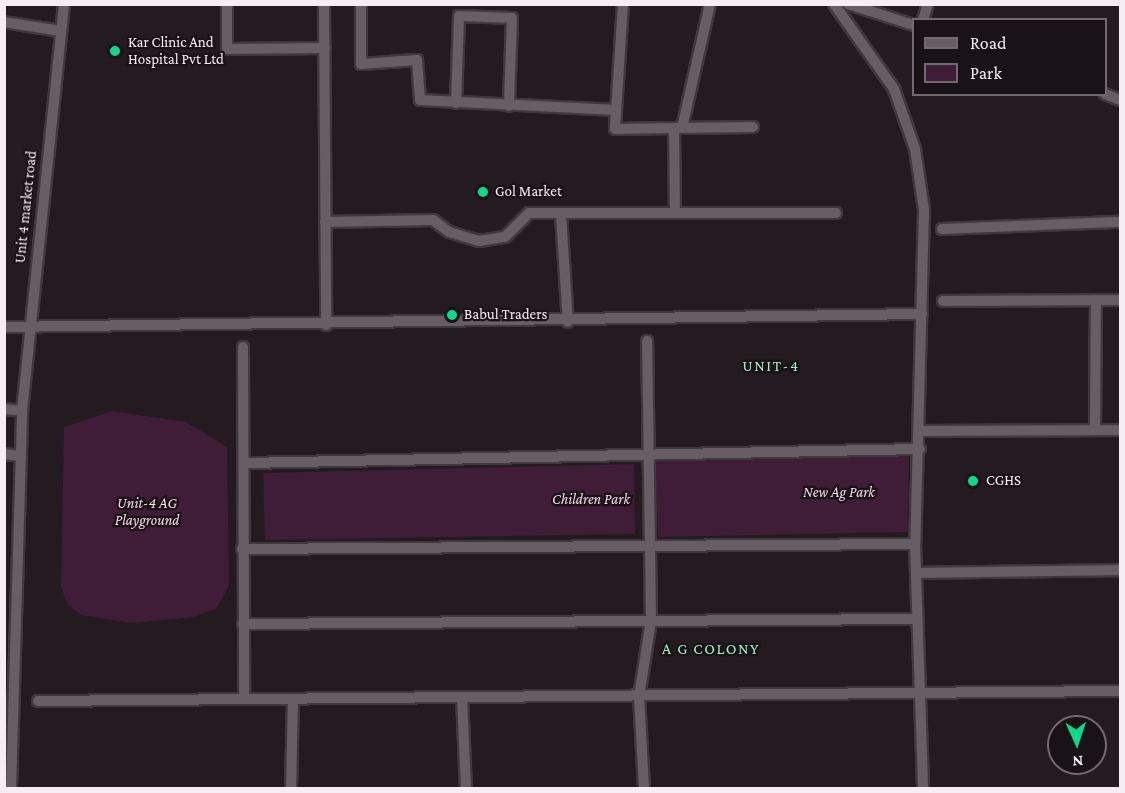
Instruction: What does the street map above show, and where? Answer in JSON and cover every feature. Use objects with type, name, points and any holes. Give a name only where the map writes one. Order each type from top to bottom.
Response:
[{"type":"street","name":"Unit 4 market road","points":[[11,789],[10,562],[29,325],[64,4]]},
{"type":"street","points":[[227,4],[227,49],[325,48]]},
{"type":"street","points":[[324,4],[326,325]]},
{"type":"street","points":[[362,4],[361,64],[417,60],[420,100],[456,104],[616,110]]},
{"type":"street","points":[[623,4],[615,129],[753,127]]},
{"type":"street","points":[[675,212],[678,128],[710,4]]},
{"type":"street","points":[[834,4],[894,88],[915,149],[924,210],[922,431],[915,544],[923,789]]},
{"type":"street","points":[[848,4],[912,24]]},
{"type":"street","points":[[456,104],[459,16],[512,18],[509,106]]},
{"type":"street","points":[[4,22],[60,31]]},
{"type":"street","points":[[325,222],[434,220],[449,232],[491,241],[505,237],[529,213],[561,215],[675,212],[836,213]]},
{"type":"street","points":[[561,215],[568,322]]},
{"type":"street","points":[[942,229],[1120,222]]},
{"type":"street","points":[[1095,429],[1096,300]]},
{"type":"street","points":[[943,301],[1120,300]]},
{"type":"street","points":[[4,327],[568,322],[922,314]]},
{"type":"street","points":[[644,789],[639,697],[651,620],[646,341]]},
{"type":"street","points":[[243,347],[246,463],[242,549],[244,698]]},
{"type":"street","points":[[4,409],[22,411]]},
{"type":"street","points":[[922,431],[1120,430]]},
{"type":"street","points":[[246,463],[921,449]]},
{"type":"street","points":[[4,454],[20,456]]},
{"type":"street","points":[[242,549],[915,544]]},
{"type":"street","points":[[917,573],[1120,570]]},
{"type":"street","points":[[243,624],[916,619]]},
{"type":"street","points":[[38,700],[639,697],[918,689],[1120,691]]},
{"type":"street","points":[[462,697],[466,789]]},
{"type":"street","points":[[291,789],[293,699]]},
{"type":"green space","name":"Unit-4 AG Playground","points":[[112,411],[186,422],[227,447],[229,586],[216,609],[194,617],[130,623],[81,615],[68,605],[61,587],[64,427]]},
{"type":"green space","name":"New Ag Park","points":[[909,451],[908,532],[658,537],[655,457]]},
{"type":"green space","name":"Children Park","points":[[634,464],[635,534],[265,540],[263,473]]},
{"type":"place","name":"Kar Clinic And Hospital Pvt Ltd","points":[[115,51]]},
{"type":"place","name":"Gol Market","points":[[483,192]]},
{"type":"place","name":"Babul Traders","points":[[452,315]]},
{"type":"place","name":"CGHS","points":[[973,481]]},
{"type":"district","name":"UNIT-4","points":[[771,366]]},
{"type":"district","name":"A G COLONY","points":[[711,649]]}]
